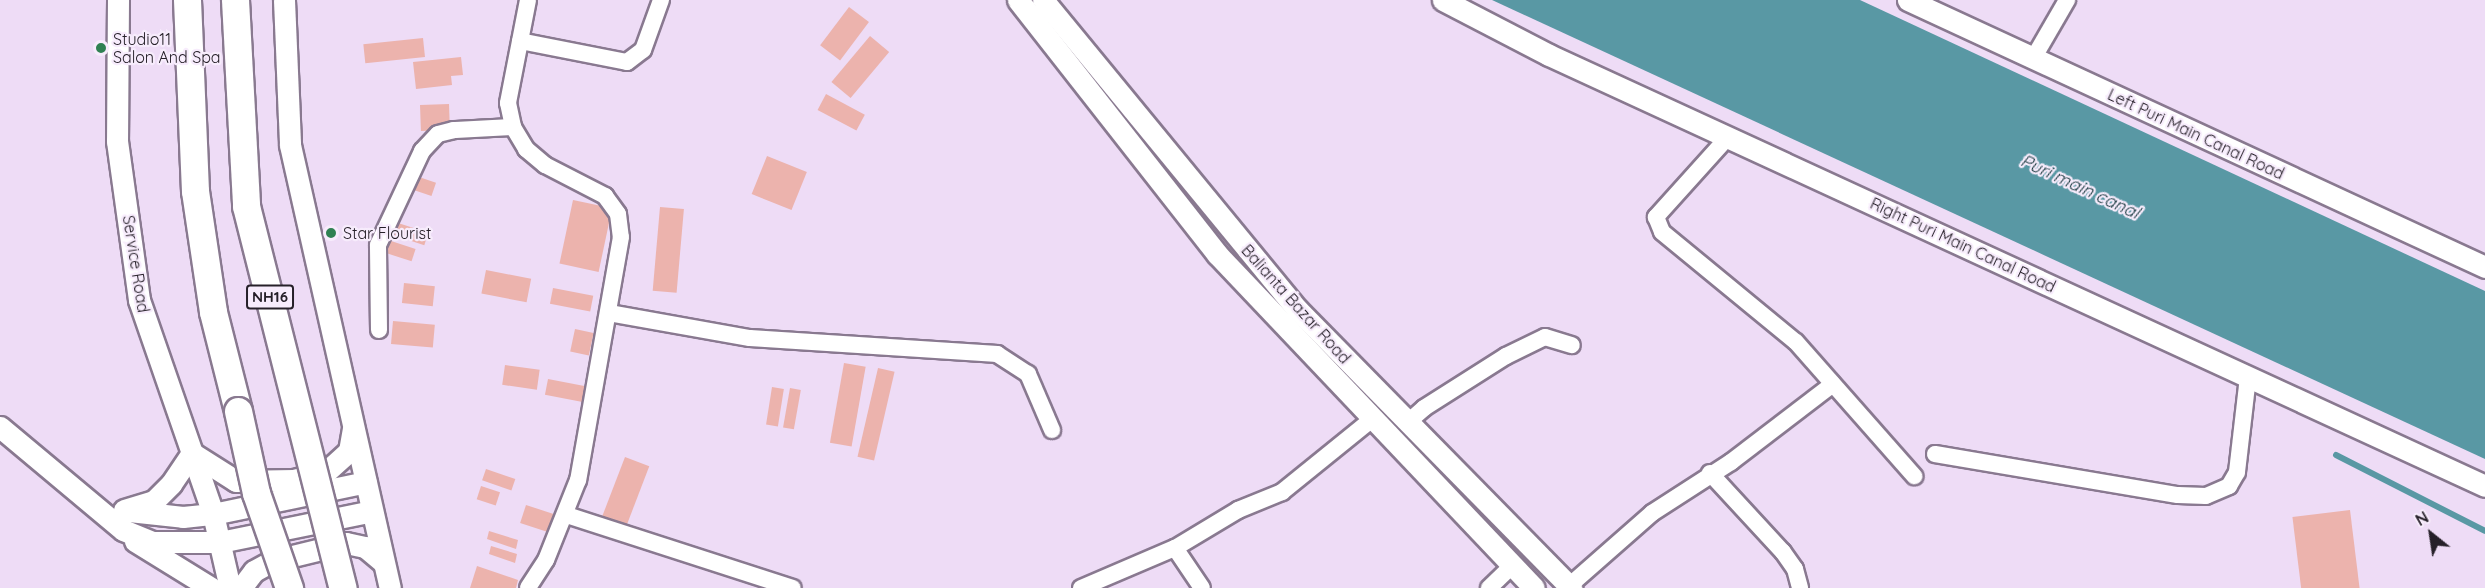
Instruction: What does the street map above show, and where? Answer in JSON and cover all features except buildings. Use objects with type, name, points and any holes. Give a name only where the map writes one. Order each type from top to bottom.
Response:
[{"type":"highway","points":[[187,0],[195,191],[213,312],[256,493],[288,588]]},
{"type":"highway","name":"NH16","points":[[235,0],[246,206],[343,588]]},
{"type":"street","name":"Service Road","points":[[118,0],[117,141],[139,300],[213,514],[230,588]]},
{"type":"street","points":[[284,0],[290,146],[390,588]]},
{"type":"street","points":[[528,0],[508,103],[513,127],[526,149],[545,165],[605,196],[618,214],[621,237],[578,480],[567,515],[546,560],[528,588]]},
{"type":"street","points":[[520,41],[627,62],[643,51],[661,0]]},
{"type":"street","name":"Balianta Bazar Road","points":[[1018,0],[1217,254],[1534,588]]},
{"type":"street","name":"Balianta Bazar Road","points":[[1043,0],[1298,310],[1570,587]]},
{"type":"street","name":"Right Puri Main Canal Road","points":[[1443,0],[1549,54],[2485,486]]},
{"type":"street","name":"Left Puri Main Canal Road","points":[[1908,0],[2034,57],[2239,156],[2485,267]]},
{"type":"street","points":[[2034,57],[2067,0]]},
{"type":"street","points":[[379,330],[378,245],[422,151],[438,134],[454,130],[513,127]]},
{"type":"street","points":[[1728,137],[1656,217],[1662,232],[1785,332],[1914,477]]},
{"type":"street","points":[[609,313],[750,338],[997,354],[1028,374],[1052,430]]},
{"type":"street","points":[[1407,423],[1424,408],[1506,356],[1545,337],[1572,345]]},
{"type":"street","points":[[1935,454],[2178,495],[2206,496],[2229,486],[2237,472],[2248,377]]},
{"type":"street","points":[[1570,587],[1652,513],[1710,473],[1731,462],[1833,384]]},
{"type":"street","points":[[1081,588],[1175,548],[1238,510],[1282,492],[1372,419]]},
{"type":"street","points":[[124,520],[154,501],[171,484],[192,453],[236,480],[294,480],[327,471],[349,451],[354,423]]},
{"type":"street","points":[[0,427],[95,507],[124,520],[152,542],[220,542],[372,511]]},
{"type":"street","points":[[1710,473],[1784,552],[1795,569],[1800,588]]},
{"type":"street","points":[[124,520],[213,514],[366,482]]},
{"type":"street","points":[[567,515],[793,588]]},
{"type":"street","points":[[124,520],[142,547],[211,588]]},
{"type":"street","points":[[241,588],[254,571],[272,561],[346,543],[365,547],[383,562]]},
{"type":"street","points":[[1175,548],[1202,588]]},
{"type":"street","points":[[1489,588],[1512,566]]},
{"type":"water","name":"Puri main canal","points":[[1492,0],[1860,0],[2485,291],[2485,459]]},
{"type":"waterway","points":[[2336,455],[2485,531]]},
{"type":"place","name":"Studio11 Salon And Spa","points":[[101,48]]},
{"type":"place","name":"Star Flourist","points":[[331,233]]}]
